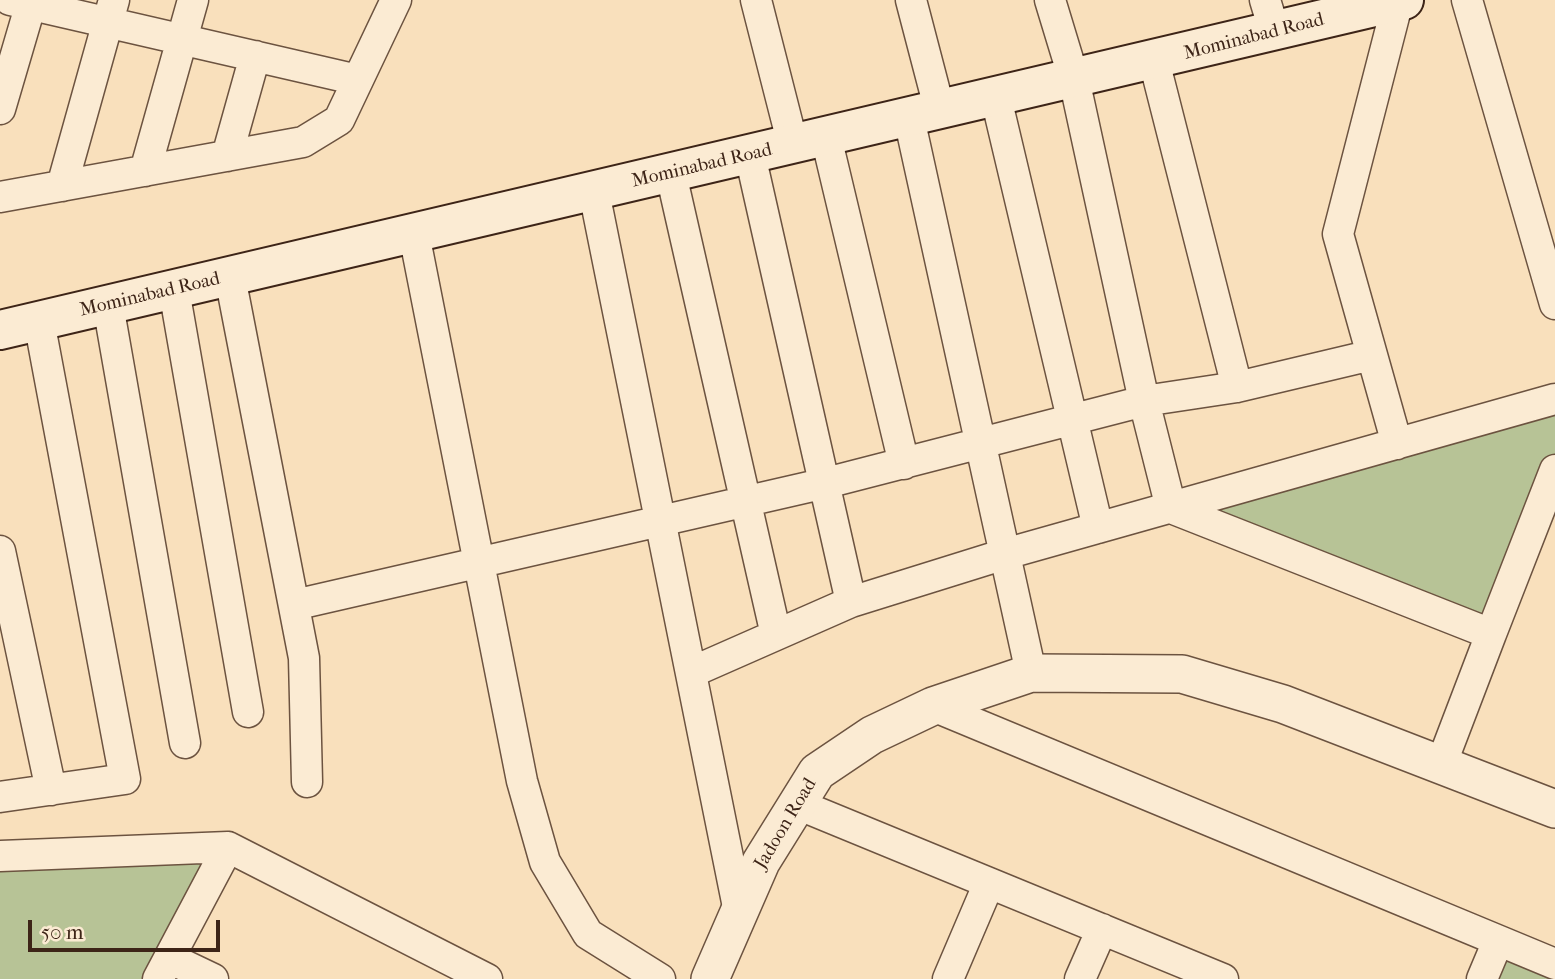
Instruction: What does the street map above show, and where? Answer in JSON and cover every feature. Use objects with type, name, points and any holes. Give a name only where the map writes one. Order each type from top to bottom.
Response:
[{"type":"main road","name":"Mominabad Road","points":[[0,330],[1154,61],[1270,16],[1401,1]]},
{"type":"street","points":[[145,171],[193,0]]},
{"type":"street","points":[[0,197],[303,142],[339,120],[396,0]]},
{"type":"street","points":[[756,0],[809,141],[904,464]]},
{"type":"street","points":[[911,0],[925,115],[981,446],[1031,673]]},
{"type":"street","points":[[1050,0],[1074,79],[1144,401],[1171,508]]},
{"type":"street","points":[[1467,0],[1555,304]]},
{"type":"street","points":[[0,109],[25,1],[111,11],[183,38],[358,80]]},
{"type":"street","points":[[1397,444],[1338,234],[1401,1]]},
{"type":"street","points":[[62,186],[111,11]]},
{"type":"street","points":[[227,156],[255,56]]},
{"type":"street","points":[[1154,61],[1237,387]]},
{"type":"street","points":[[996,98],[1098,528]]},
{"type":"street","points":[[750,155],[851,602]]},
{"type":"street","points":[[671,174],[776,635]]},
{"type":"street","points":[[594,192],[739,912]]},
{"type":"street","points":[[414,234],[522,781],[545,862],[588,934],[660,979]]},
{"type":"street","points":[[230,277],[304,658],[307,782]]},
{"type":"street","points":[[174,290],[248,712]]},
{"type":"street","points":[[108,305],[185,743]]},
{"type":"street","points":[[0,797],[125,779],[39,321]]},
{"type":"street","points":[[294,605],[981,446],[1070,419],[1144,401],[1237,387],[1372,355]]},
{"type":"street","points":[[692,672],[851,602],[1005,554],[1555,399]]},
{"type":"street","points":[[1440,765],[1555,470]]},
{"type":"street","points":[[1171,508],[1491,634]]},
{"type":"street","points":[[0,551],[51,790]]},
{"type":"street","name":"Jadoon Road","points":[[710,979],[761,862],[817,772],[872,735],[933,706],[1031,673],[1182,674],[1283,704],[1555,809]]},
{"type":"street","points":[[933,706],[1555,964]]},
{"type":"street","points":[[797,804],[1214,977]]},
{"type":"street","points":[[213,979],[163,969],[228,848]]},
{"type":"street","points":[[0,856],[228,848],[487,979]]},
{"type":"street","points":[[948,979],[989,883]]},
{"type":"street","points":[[1080,979],[1102,929]]},
{"type":"street","points":[[1482,979],[1498,941]]},
{"type":"green space","points":[[1555,399],[1555,461],[1491,634],[1171,508]]},
{"type":"green space","points":[[228,847],[158,979],[0,979],[0,856]]},
{"type":"green space","points":[[1498,940],[1555,963],[1555,979],[1482,979]]}]
